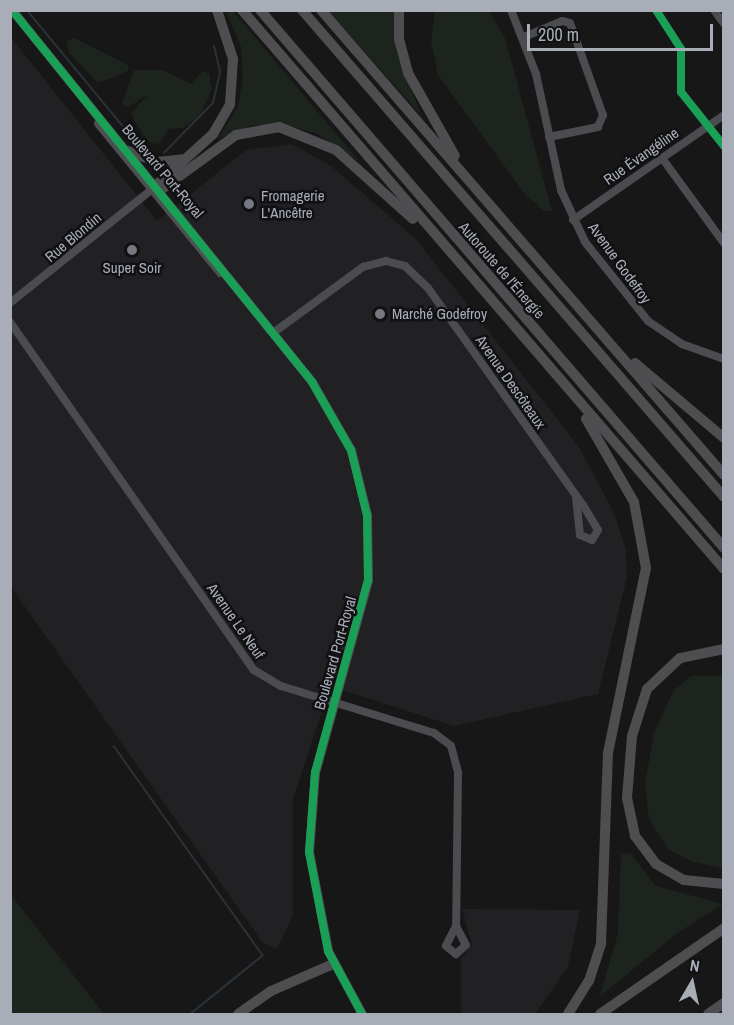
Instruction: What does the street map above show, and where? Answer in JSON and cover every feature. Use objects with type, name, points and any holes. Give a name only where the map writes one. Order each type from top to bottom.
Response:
[{"type":"highway","points":[[156,188],[218,128],[233,94],[231,51],[217,10]]},
{"type":"highway","points":[[242,10],[723,569]]},
{"type":"highway","name":"Autoroute de l'Énergie","points":[[260,10],[723,548]]},
{"type":"highway","name":"Autoroute de l'Énergie","points":[[302,10],[723,497]]},
{"type":"highway","points":[[321,10],[723,474]]},
{"type":"highway","points":[[399,10],[400,46],[411,81],[474,186]]},
{"type":"highway","points":[[156,188],[236,135],[264,127],[289,129],[341,154],[451,254]]},
{"type":"highway","points":[[128,151],[157,162],[184,159]]},
{"type":"highway","points":[[583,312],[679,405],[723,438]]},
{"type":"highway","points":[[568,1014],[589,981],[601,943],[608,753],[646,568],[631,495],[570,393]]},
{"type":"highway","points":[[723,649],[680,658],[647,689],[632,736],[627,798],[635,836],[656,864],[689,882],[723,884]]},
{"type":"highway","points":[[600,1014],[723,928]]},
{"type":"highway","points":[[238,1014],[271,991],[333,964]]},
{"type":"highway","points":[[708,1014],[723,1003]]},
{"type":"main road","name":"Boulevard Port-Royal","points":[[12,10],[273,333],[342,427],[366,507],[365,597],[315,772],[309,839],[313,893],[333,964],[362,1014]]},
{"type":"main road","name":"Boulevard Port-Royal","points":[[64,75],[156,188]]},
{"type":"street","name":"Avenue Godefroy","points":[[511,10],[524,37],[573,220],[639,313],[676,341],[723,359]]},
{"type":"street","points":[[714,10],[723,24]]},
{"type":"street","points":[[524,37],[562,21],[570,23],[603,115],[598,127],[549,137]]},
{"type":"street","name":"Rue Évangéline","points":[[573,220],[723,114]]},
{"type":"street","points":[[662,158],[723,243]]},
{"type":"street","name":"Rue Blondin","points":[[10,303],[156,188]]},
{"type":"street","name":"Avenue Descôteaux","points":[[273,333],[363,267],[386,261],[405,266],[432,293],[576,497],[597,528],[592,540],[580,535],[576,497]]},
{"type":"street","name":"Avenue Le Neuf","points":[[10,322],[254,670],[266,680],[430,731],[453,748],[458,773],[456,926]]},
{"type":"shaded area","points":[[226,11],[233,11],[360,162],[316,133],[284,125],[252,125],[218,139],[238,106],[243,78],[241,47]]},
{"type":"shaded area","points":[[328,11],[395,11],[396,50],[421,115]]},
{"type":"shaded area","points":[[435,11],[489,11],[505,38],[552,211],[544,211],[524,193],[438,75],[431,41]]},
{"type":"shaded area","points":[[10,36],[157,221],[246,150],[292,144],[331,166],[416,239],[579,447],[614,513],[626,550],[627,577],[598,694],[454,726],[330,686],[293,799],[293,915],[277,949],[263,943],[11,587]]},
{"type":"shaded area","points":[[74,38],[128,65],[128,71],[98,83],[69,53],[66,41]]},
{"type":"shaded area","points":[[134,70],[162,70],[191,84],[203,71],[209,73],[212,89],[199,117],[183,128],[169,129],[158,145],[146,140],[131,114],[148,94],[129,107],[122,104]]},
{"type":"shaded area","points":[[691,676],[723,676],[723,868],[693,862],[668,849],[649,819],[645,783],[654,733],[673,691]]},
{"type":"shaded area","points":[[621,853],[631,854],[656,886],[723,904],[679,932],[600,996],[618,933]]},
{"type":"shaded area","points":[[11,895],[104,1014],[11,1014]]},
{"type":"shaded area","points":[[462,909],[580,910],[568,967],[535,1014],[461,1014],[461,959],[472,944]]},
{"type":"waterway","points":[[27,10],[138,144]]},
{"type":"waterway","points":[[164,153],[213,103],[220,72],[214,47]]},
{"type":"waterway","points":[[114,746],[263,956],[191,1014]]},
{"type":"cycle path","points":[[12,10],[312,382],[351,450],[367,515],[368,580],[315,772],[309,852],[328,951],[362,1014]]},
{"type":"cycle path","points":[[656,10],[681,49],[681,92],[724,146]]},
{"type":"place","name":"Fromagerie L'Ancêtre","points":[[249,204]]},
{"type":"place","name":"Super Soir","points":[[132,250]]},
{"type":"place","name":"Marché Godefroy","points":[[380,314]]}]
